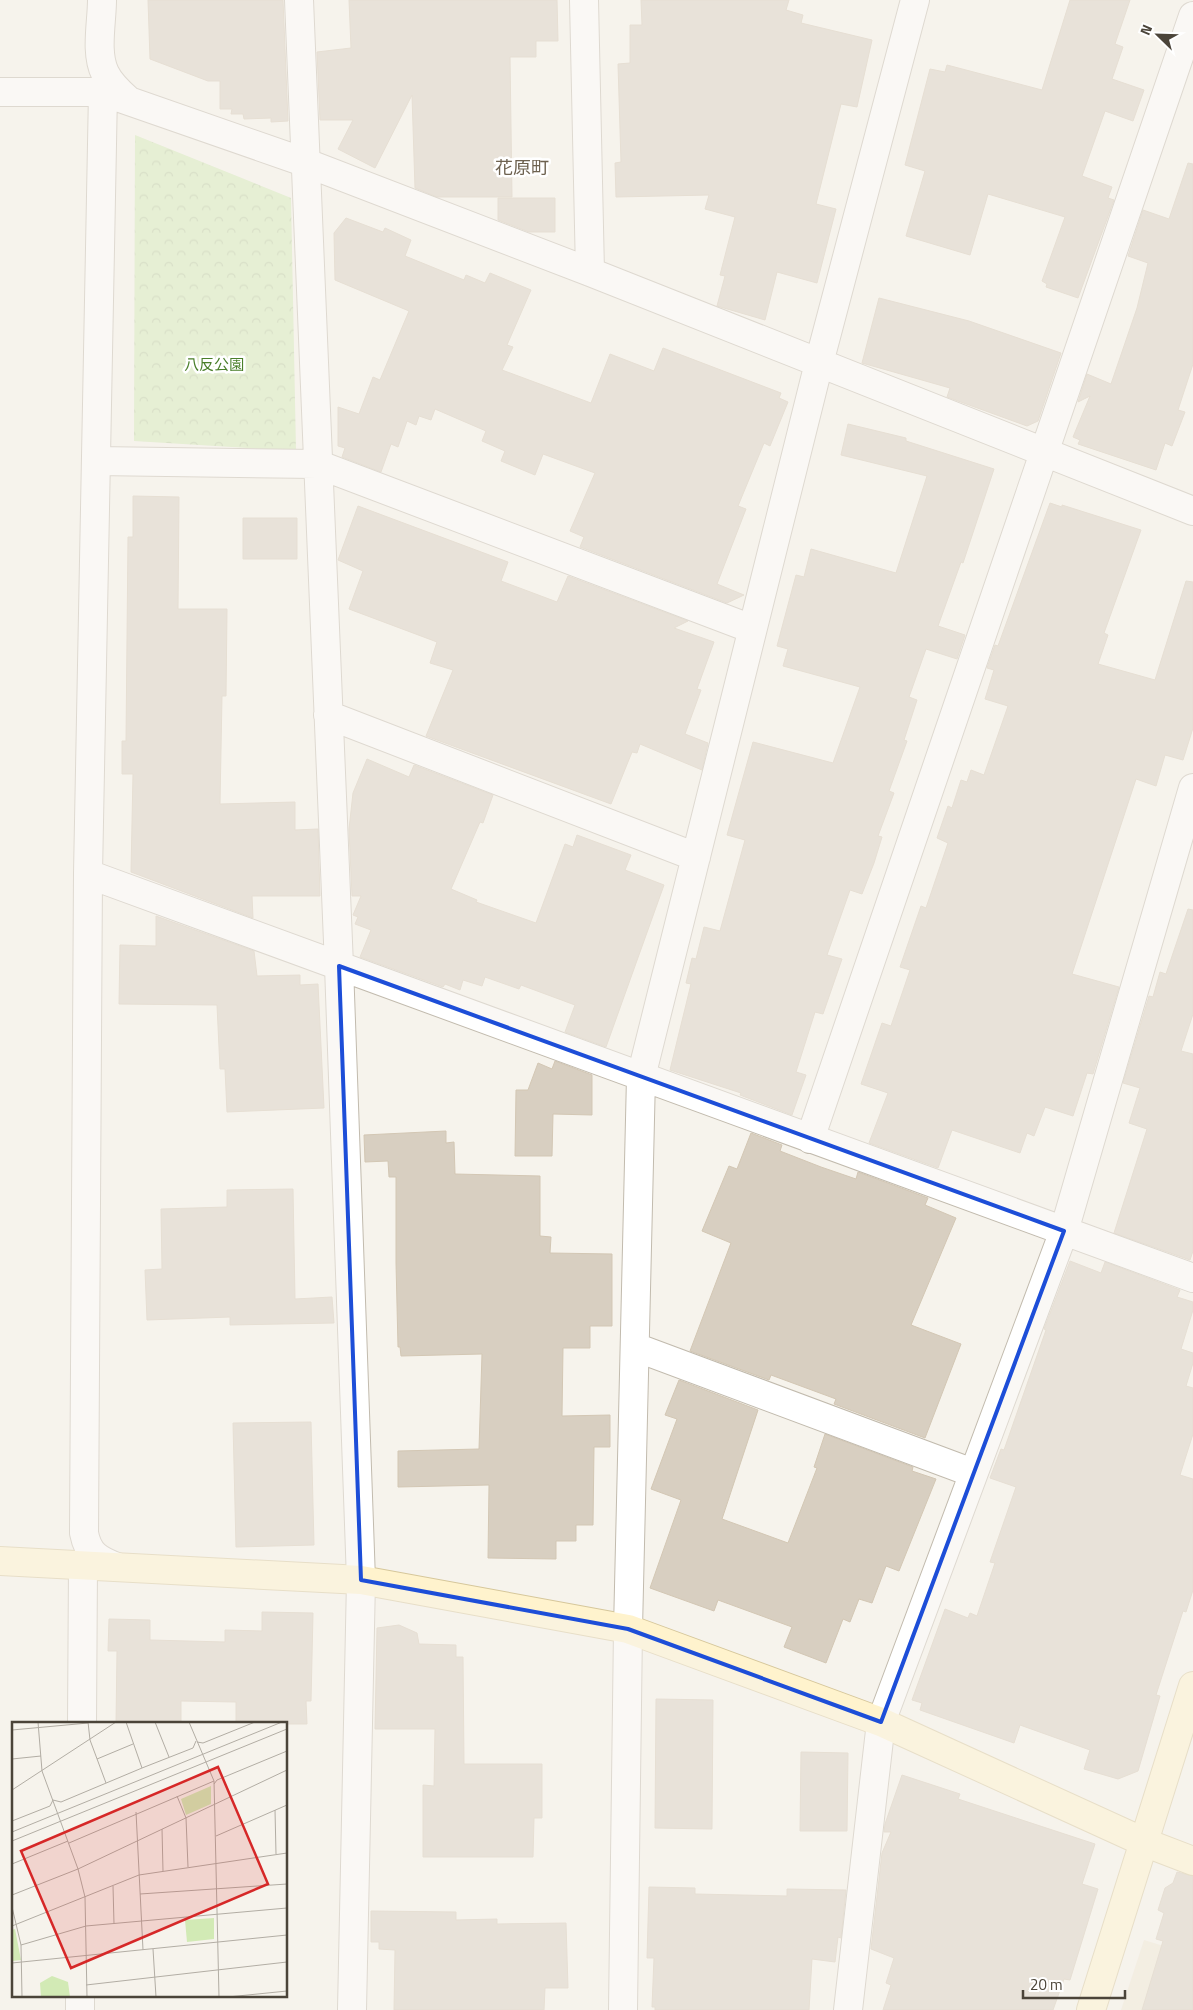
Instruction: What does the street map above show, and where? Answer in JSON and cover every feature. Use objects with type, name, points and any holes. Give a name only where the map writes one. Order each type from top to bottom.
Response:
[{"type":"street","points":[[102,0],[101,60],[115,96],[96,461],[88,874],[84,1532],[86,1546],[95,1556],[117,1567]]},
{"type":"street","points":[[299,0],[304,162],[339,966],[361,1580],[352,2010]]},
{"type":"street","points":[[584,0],[590,272]]},
{"type":"street","points":[[623,2010],[628,1628],[641,1077],[818,363],[915,0]]},
{"type":"street","points":[[810,1139],[1193,16]]},
{"type":"street","points":[[0,92],[115,96],[304,162],[590,272],[1193,511]]},
{"type":"street","points":[[96,461],[317,464],[752,629]]},
{"type":"street","points":[[328,715],[696,857]]},
{"type":"street","points":[[848,2010],[881,1722],[1064,1231],[1193,788]]},
{"type":"street","points":[[88,874],[1193,1278]]},
{"type":"street","points":[[635,1347],[973,1473]]},
{"type":"street","points":[[0,1561],[361,1580],[628,1628],[881,1722],[1146,1843],[1193,1861]]},
{"type":"street","points":[[82,1722],[83,1565]]},
{"type":"street","points":[[1091,2010],[1146,1843],[1193,1686]]},
{"type":"highlighted area","points":[[339,966],[1064,1231],[881,1722],[628,1629],[361,1580]]},
{"type":"shaded area","points":[[1144,1940],[1193,1955],[1193,2010],[1121,2010]]},
{"type":"green space","name":"八反公園","points":[[135,135],[291,198],[296,451],[134,441]]},
{"type":"building","points":[[148,0],[283,0],[288,121],[271,122],[271,118],[244,119],[243,114],[231,114],[232,109],[220,109],[220,81],[208,81],[150,59]]},
{"type":"building","points":[[349,0],[557,0],[558,41],[536,41],[536,57],[510,57],[512,197],[437,197],[415,188],[412,95],[375,168],[338,149],[353,120],[320,120],[317,52],[351,48]]},
{"type":"building","points":[[641,0],[789,0],[786,10],[803,15],[801,23],[872,40],[857,107],[841,104],[816,204],[836,209],[817,283],[777,272],[765,320],[717,306],[725,276],[720,275],[735,217],[705,209],[709,195],[616,197],[615,163],[621,162],[618,64],[630,63],[630,25],[642,25]]},
{"type":"building","points":[[1070,0],[1130,0],[1115,44],[1123,47],[1112,79],[1144,90],[1133,121],[1105,111],[1082,176],[1112,187],[1108,198],[1114,200],[1078,298],[1046,287],[1047,284],[1042,281],[1065,217],[988,194],[970,255],[906,236],[925,171],[905,165],[930,69],[945,72],[947,65],[1042,90]]},
{"type":"building","points":[[1188,163],[1193,164],[1193,364],[1178,410],[1185,412],[1172,446],[1165,443],[1156,470],[1078,444],[1080,440],[1073,437],[1090,396],[1078,402],[1087,374],[1111,384],[1137,308],[1148,263],[1128,256],[1143,210],[1169,219]]},
{"type":"building","points":[[498,198],[555,198],[555,232],[529,232],[498,220]]},
{"type":"building","points":[[346,218],[383,232],[385,228],[411,240],[405,256],[464,280],[466,275],[485,283],[490,273],[531,290],[507,345],[513,347],[502,370],[591,403],[610,354],[654,371],[663,348],[781,393],[779,398],[788,402],[770,446],[764,443],[738,506],[746,509],[717,584],[744,595],[727,603],[580,547],[584,537],[570,531],[595,473],[543,454],[535,475],[501,461],[505,451],[482,441],[486,431],[435,409],[431,420],[419,416],[416,425],[407,421],[398,447],[391,444],[381,472],[342,457],[345,448],[338,446],[338,407],[359,414],[373,377],[380,380],[409,311],[335,280],[334,233]]},
{"type":"building","points":[[879,298],[969,321],[1061,353],[1038,421],[1027,426],[947,397],[950,388],[862,363]]},
{"type":"building","points":[[848,424],[906,438],[906,441],[994,469],[963,563],[961,562],[938,626],[965,635],[957,659],[926,649],[909,697],[917,700],[904,740],[907,741],[889,791],[894,793],[878,836],[882,837],[874,863],[862,894],[850,890],[827,955],[842,959],[823,1014],[815,1012],[796,1072],[806,1075],[792,1115],[740,1095],[741,1093],[670,1070],[691,984],[686,983],[692,958],[696,959],[704,927],[720,931],[745,840],[727,835],[753,742],[833,763],[860,687],[783,666],[788,649],[777,646],[796,575],[804,577],[811,549],[896,573],[927,476],[841,455]]},
{"type":"building","points":[[133,496],[179,497],[178,609],[227,609],[226,696],[222,696],[220,804],[295,802],[295,830],[318,829],[320,896],[252,896],[253,918],[131,872],[133,774],[122,774],[122,741],[126,741],[128,537],[133,537]]},
{"type":"building","points":[[1050,503],[1141,530],[1104,633],[1108,635],[1098,664],[1155,680],[1186,581],[1193,582],[1193,728],[1183,760],[1165,755],[1156,786],[1136,779],[1072,974],[1119,987],[1093,1074],[1087,1073],[1073,1116],[1045,1107],[1034,1136],[1027,1133],[1020,1153],[952,1130],[938,1168],[869,1143],[888,1093],[861,1084],[882,1023],[891,1026],[910,970],[900,967],[921,906],[926,908],[948,843],[937,838],[948,806],[952,808],[961,780],[967,782],[971,770],[984,775],[1008,706],[985,699],[994,670],[987,668],[995,645],[998,646]]},
{"type":"building","points":[[358,506],[508,562],[501,581],[557,602],[568,576],[688,621],[674,628],[714,642],[697,689],[701,690],[685,734],[708,743],[702,770],[640,744],[637,753],[632,752],[611,804],[426,736],[453,670],[430,663],[437,642],[349,609],[363,571],[338,560]]},
{"type":"building","points":[[243,518],[297,518],[297,559],[243,559]]},
{"type":"building","points":[[367,759],[409,777],[414,765],[493,795],[483,823],[480,822],[451,889],[477,900],[476,902],[536,923],[565,844],[573,847],[577,835],[631,855],[625,870],[664,885],[606,1047],[565,1032],[575,1005],[521,985],[519,989],[485,977],[482,986],[463,980],[460,990],[445,984],[443,987],[360,957],[371,930],[355,924],[358,917],[353,915],[361,896],[352,896],[349,829],[353,793]]},
{"type":"building","points":[[1188,909],[1193,910],[1193,1014],[1181,1051],[1193,1054],[1193,1251],[1190,1260],[1114,1233],[1147,1129],[1129,1123],[1140,1088],[1123,1083],[1149,996],[1153,997],[1160,972],[1166,974]]},
{"type":"building","points":[[156,916],[254,951],[257,976],[300,975],[300,985],[318,984],[324,1108],[227,1112],[225,1069],[220,1069],[217,1005],[119,1004],[120,945],[156,946]]},
{"type":"building","points":[[555,1061],[592,1075],[592,1115],[553,1114],[552,1156],[515,1156],[516,1090],[528,1090],[538,1063],[552,1069]]},
{"type":"building","points":[[446,1131],[446,1143],[454,1142],[455,1174],[540,1176],[540,1236],[551,1237],[550,1253],[612,1254],[612,1326],[590,1326],[590,1348],[563,1348],[562,1416],[610,1415],[610,1447],[594,1447],[593,1525],[576,1525],[576,1541],[556,1541],[556,1559],[488,1558],[489,1485],[398,1487],[398,1451],[479,1449],[482,1354],[401,1356],[400,1347],[398,1347],[396,1177],[389,1177],[388,1161],[365,1162],[364,1135]]},
{"type":"building","points":[[751,1133],[782,1145],[780,1151],[821,1167],[856,1179],[858,1172],[928,1198],[925,1205],[956,1218],[911,1325],[961,1344],[925,1438],[834,1404],[836,1399],[771,1375],[769,1380],[690,1351],[731,1243],[702,1231],[729,1166],[737,1169]]},
{"type":"building","points":[[293,1189],[295,1299],[332,1297],[334,1323],[230,1325],[230,1317],[147,1320],[145,1270],[162,1269],[161,1209],[227,1207],[227,1190]]},
{"type":"building","points":[[1070,1261],[1101,1273],[1105,1262],[1180,1290],[1177,1297],[1193,1302],[1193,1310],[1181,1349],[1193,1353],[1193,1363],[1186,1386],[1193,1388],[1193,1434],[1180,1475],[1193,1479],[1193,1590],[1186,1612],[1183,1611],[1156,1695],[1160,1696],[1138,1771],[1118,1779],[1084,1769],[1090,1750],[1020,1725],[1014,1743],[920,1710],[922,1703],[912,1700],[945,1609],[968,1618],[970,1613],[977,1616],[995,1563],[990,1562],[1016,1487],[990,1478],[1001,1449],[1004,1450],[1046,1330],[1044,1329]]},
{"type":"building","points":[[679,1380],[758,1410],[722,1519],[788,1543],[817,1468],[814,1467],[825,1434],[913,1467],[912,1471],[936,1479],[899,1571],[886,1566],[872,1603],[859,1599],[850,1622],[843,1619],[826,1663],[784,1647],[792,1627],[718,1600],[714,1611],[650,1588],[681,1500],[651,1489],[677,1419],[665,1415]]},
{"type":"building","points":[[311,1422],[314,1545],[236,1547],[233,1423]]},
{"type":"building","points":[[262,1612],[313,1613],[311,1701],[306,1701],[307,1724],[236,1722],[236,1702],[181,1701],[181,1722],[116,1722],[117,1651],[108,1651],[109,1619],[150,1620],[150,1640],[225,1642],[225,1630],[262,1631]]},
{"type":"building","points":[[399,1625],[417,1633],[419,1644],[456,1645],[456,1657],[463,1657],[464,1764],[542,1764],[542,1818],[534,1818],[533,1857],[423,1857],[423,1785],[434,1786],[435,1729],[375,1729],[377,1628]]},
{"type":"building","points":[[656,1699],[713,1700],[712,1829],[655,1828]]},
{"type":"building","points":[[801,1752],[848,1753],[847,1831],[800,1831]]},
{"type":"building","points":[[902,1775],[960,1794],[958,1799],[1095,1844],[1082,1884],[1098,1889],[1070,1980],[1064,1979],[1053,2010],[883,2010],[891,1985],[886,1983],[894,1958],[871,1949],[882,1853],[891,1832],[884,1832],[885,1824]]},
{"type":"building","points":[[1177,1872],[1193,1876],[1193,2010],[1142,2010],[1163,1941],[1156,1939],[1164,1913],[1158,1910],[1165,1888],[1173,1883]]},
{"type":"building","points":[[649,1887],[695,1888],[695,1894],[787,1896],[787,1889],[846,1890],[841,1938],[838,1937],[835,1962],[812,1959],[809,2010],[655,2010],[655,2007],[652,2007],[654,1958],[647,1958]]},
{"type":"building","points":[[371,1911],[456,1912],[456,1920],[497,1919],[497,1924],[566,1923],[568,1988],[545,1988],[544,2010],[394,2010],[395,1950],[379,1949],[379,1942],[371,1942]]},
{"type":"district","name":"花原町","points":[[522,168]]}]
